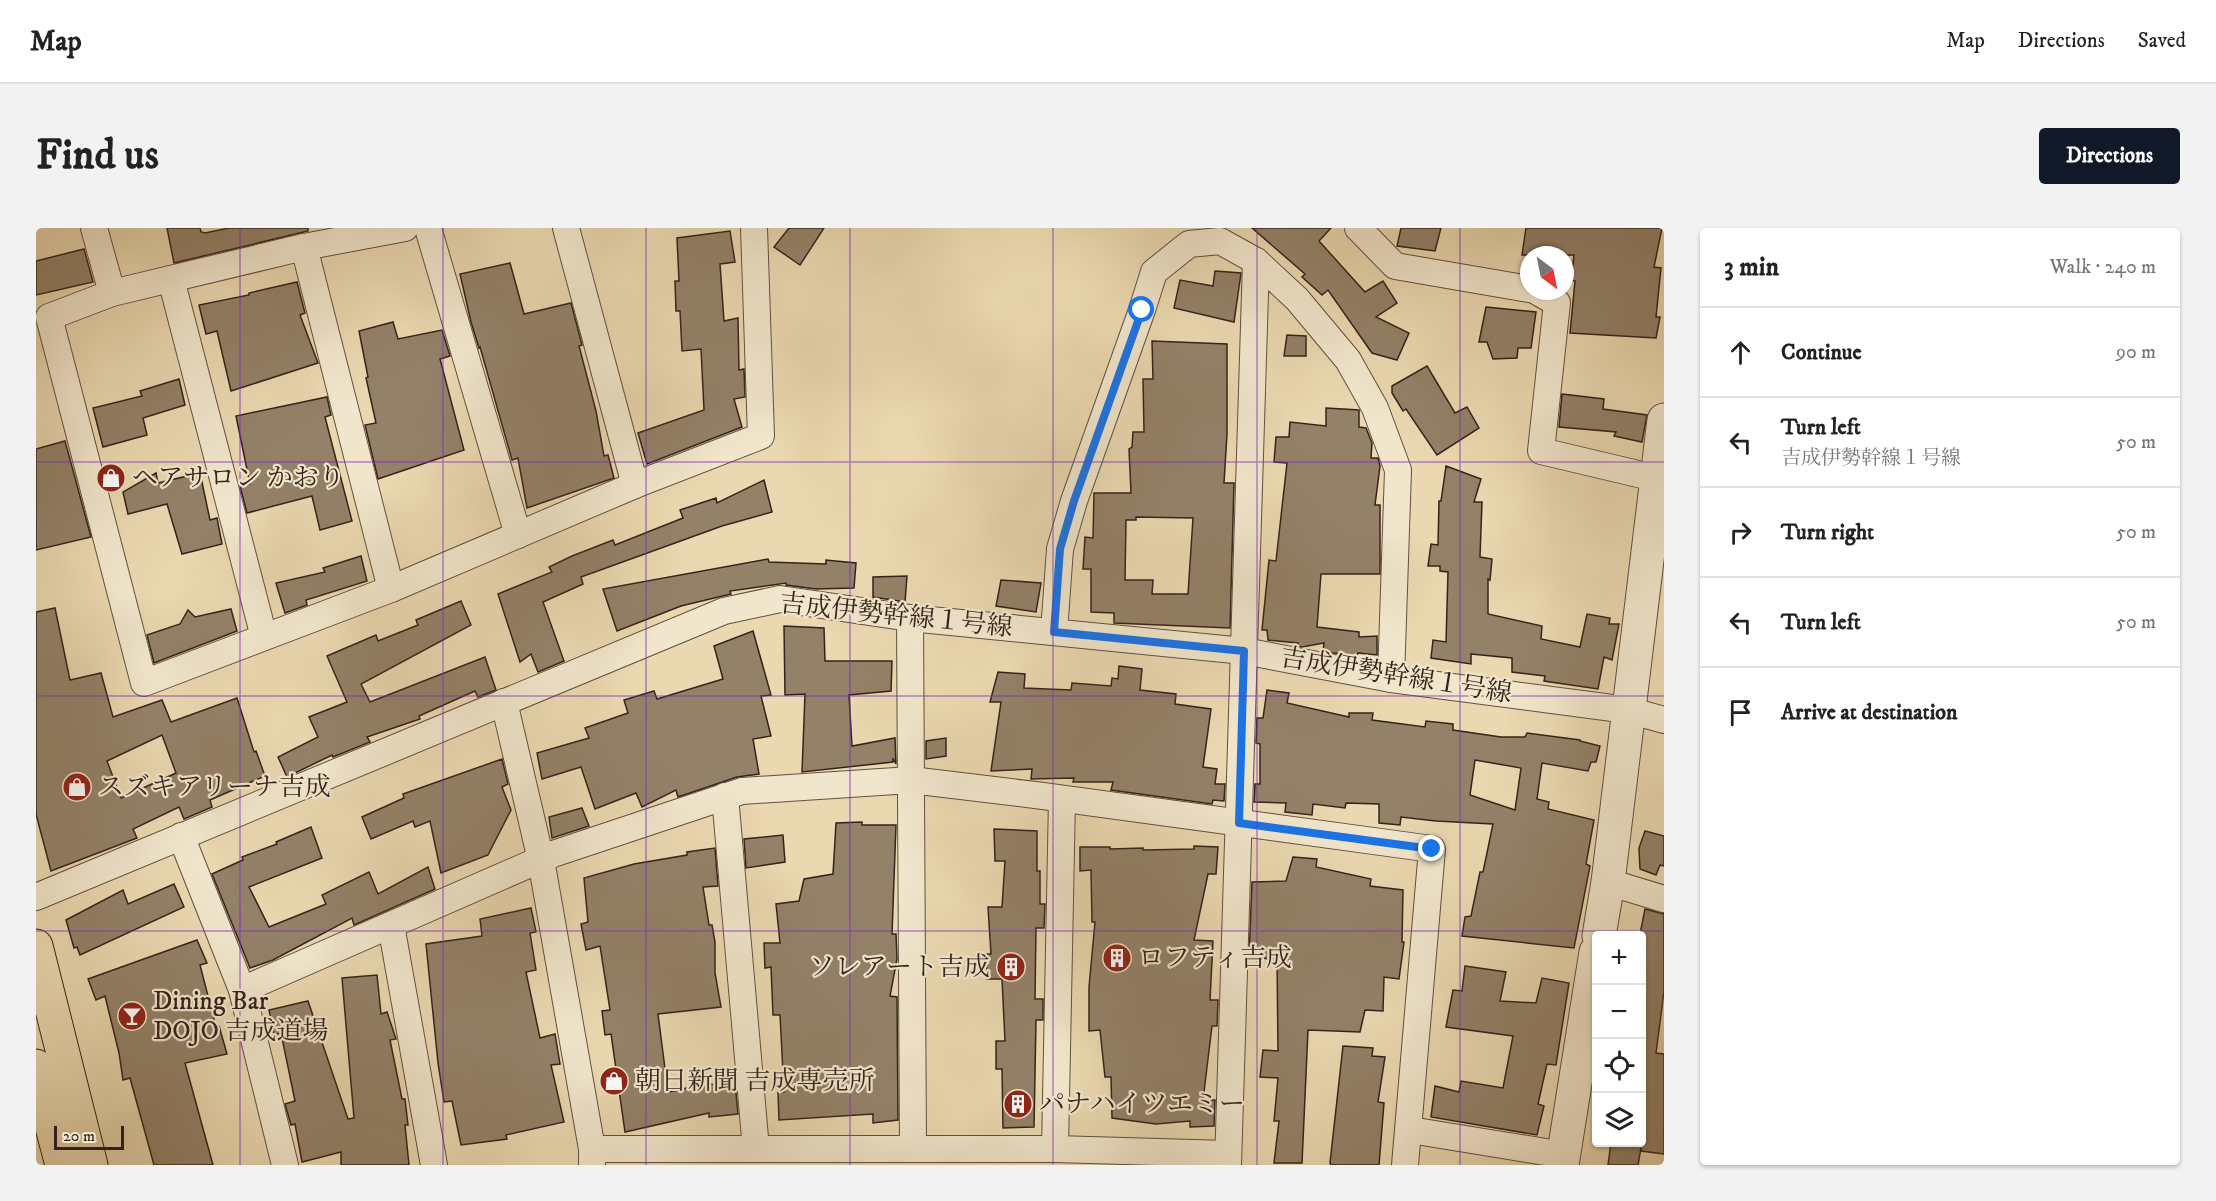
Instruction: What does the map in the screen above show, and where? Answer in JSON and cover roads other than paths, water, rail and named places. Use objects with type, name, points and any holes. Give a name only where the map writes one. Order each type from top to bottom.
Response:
[{"type":"main road","points":[[36,946],[91,1165]]},
{"type":"main road","points":[[36,1066],[62,1165]]},
{"type":"street","points":[[94,228],[112,293]]},
{"type":"street","points":[[405,228],[304,248],[112,293],[49,317],[144,683],[391,589],[635,485],[761,436],[754,228]]},
{"type":"street","points":[[428,228],[518,536]]},
{"type":"street","points":[[566,228],[635,485]]},
{"type":"street","points":[[1358,228],[1395,266],[1520,287]]},
{"type":"street","points":[[1054,632],[1060,549],[1074,501],[1154,272],[1189,244],[1220,241],[1256,261],[1297,299],[1348,360],[1375,408],[1398,470],[1391,679]]},
{"type":"street","points":[[304,248],[391,589]]},
{"type":"street","points":[[504,702],[541,860],[592,1157],[756,1149],[1055,1149],[1228,1159],[1256,261]]},
{"type":"street","points":[[171,279],[264,637]]},
{"type":"street","points":[[1552,300],[1557,303],[1542,451],[1655,478]]},
{"type":"street","points":[[1600,931],[1608,882],[1655,478],[1664,420]]},
{"type":"street","name":"吉成伊勢幹線１号線","points":[[36,897],[724,611],[780,599],[910,618],[1244,651],[1391,679],[1628,710],[1664,720]]},
{"type":"street","points":[[910,618],[913,1149]]},
{"type":"street","points":[[242,990],[541,860],[742,791],[911,780],[1432,849],[1410,1130],[1405,1165]]},
{"type":"street","points":[[725,796],[756,1149]]},
{"type":"street","points":[[1055,1149],[1062,799]]},
{"type":"street","points":[[181,836],[242,990],[285,1165]]},
{"type":"street","points":[[1608,882],[1664,899]]},
{"type":"street","points":[[391,926],[434,1165]]},
{"type":"street","points":[[1410,1130],[1563,1160],[1592,977]]},
{"type":"place","name":"ヘアサロン かおり","points":[[111,478]]},
{"type":"place","name":"スズキアリーナ吉成","points":[[77,787]]},
{"type":"place","name":"ロフティ吉成","points":[[1117,958]]},
{"type":"place","name":"ソレアート吉成","points":[[1011,967]]},
{"type":"place","name":"Dining Bar DOJO 吉成道場","points":[[132,1016]]},
{"type":"place","name":"朝日新聞 吉成専売所","points":[[614,1081]]},
{"type":"place","name":"パナハイツエミー","points":[[1018,1104]]}]
